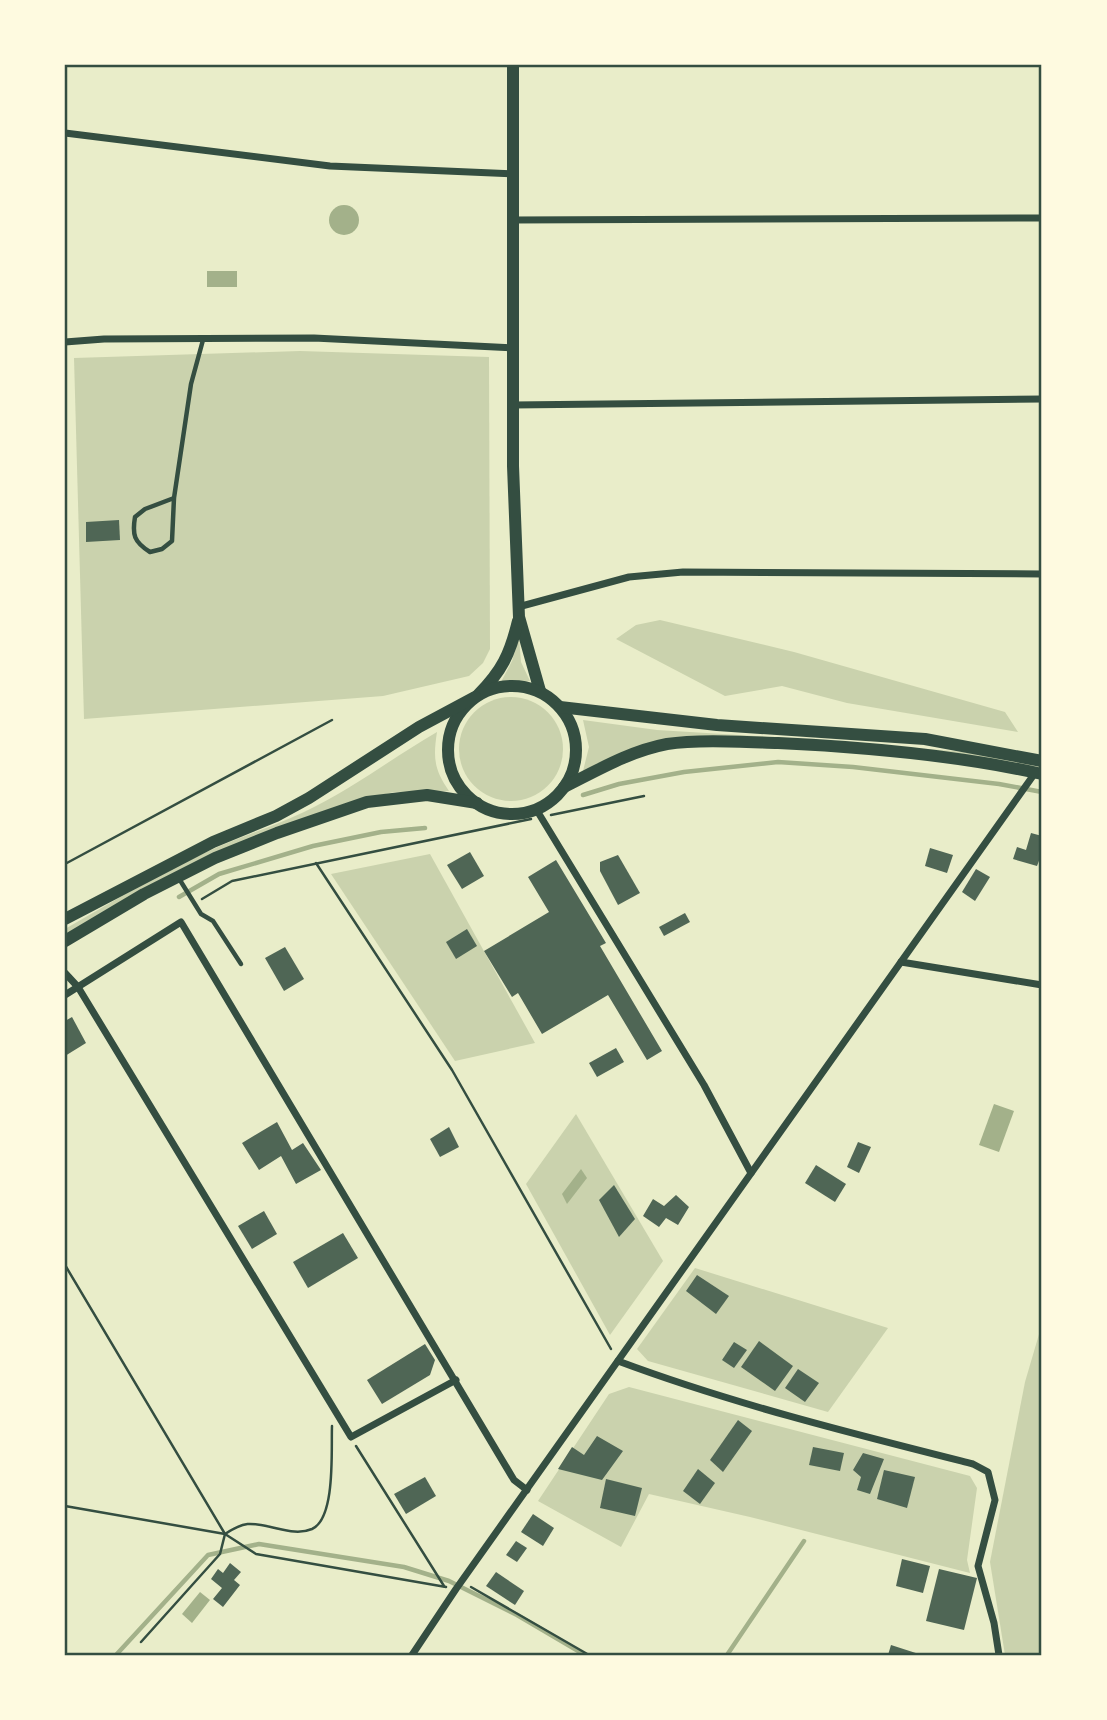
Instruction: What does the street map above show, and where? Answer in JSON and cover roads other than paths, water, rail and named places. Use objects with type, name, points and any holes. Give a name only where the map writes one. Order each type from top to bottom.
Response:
[{"type":"main road","points":[[477,803],[463,790],[453,773],[449,755],[450,735],[457,717],[497,676],[511,650],[518,612],[513,405],[513,65]]},
{"type":"main road","points":[[518,612],[540,691]]},
{"type":"main road","points":[[65,919],[214,842],[276,816],[309,798],[419,727],[476,696],[502,686],[521,686],[540,691],[560,707],[571,725],[576,746],[574,768],[564,787],[552,800],[536,809],[516,814],[495,811],[477,803],[427,796],[367,802],[215,858],[65,941]]},
{"type":"main road","points":[[560,707],[717,725],[926,739],[1042,761]]},
{"type":"main road","points":[[564,787],[619,759],[670,744],[746,742],[866,749],[932,756],[1039,774]]},
{"type":"street","points":[[65,133],[330,166],[513,174]]},
{"type":"street","points":[[513,220],[1042,218]]},
{"type":"street","points":[[65,342],[104,339],[314,338],[513,348]]},
{"type":"street","points":[[513,405],[1042,399]]},
{"type":"street","points":[[518,612],[629,577],[683,572],[1042,575]]},
{"type":"street","points":[[412,1655],[461,1581],[901,962],[1039,774]]},
{"type":"street","points":[[536,809],[704,1085],[751,1173]]},
{"type":"street","points":[[65,995],[181,922],[514,1480],[527,1490]]},
{"type":"street","points":[[901,962],[1042,985]]},
{"type":"street","points":[[65,973],[78,987],[351,1437],[456,1380]]},
{"type":"street","points":[[618,1361],[661,1377],[861,1436],[973,1464],[988,1472],[995,1500],[978,1566],[994,1623],[999,1655]]},
{"type":"lane","points":[[174,498],[145,509],[135,517],[132,532],[137,544],[150,552],[172,541],[174,498],[191,384],[203,340]]},
{"type":"lane","points":[[177,877],[201,914],[213,920],[241,964]]},
{"type":"waterway","points":[[583,795],[619,784],[684,772],[778,762],[853,767],[999,784],[1042,792]]},
{"type":"waterway","points":[[179,897],[219,874],[313,846],[381,832],[425,828]]},
{"type":"waterway","points":[[727,1655],[804,1541]]},
{"type":"waterway","points":[[116,1655],[208,1555],[259,1544],[404,1567],[449,1581],[517,1615],[585,1655]]}]
